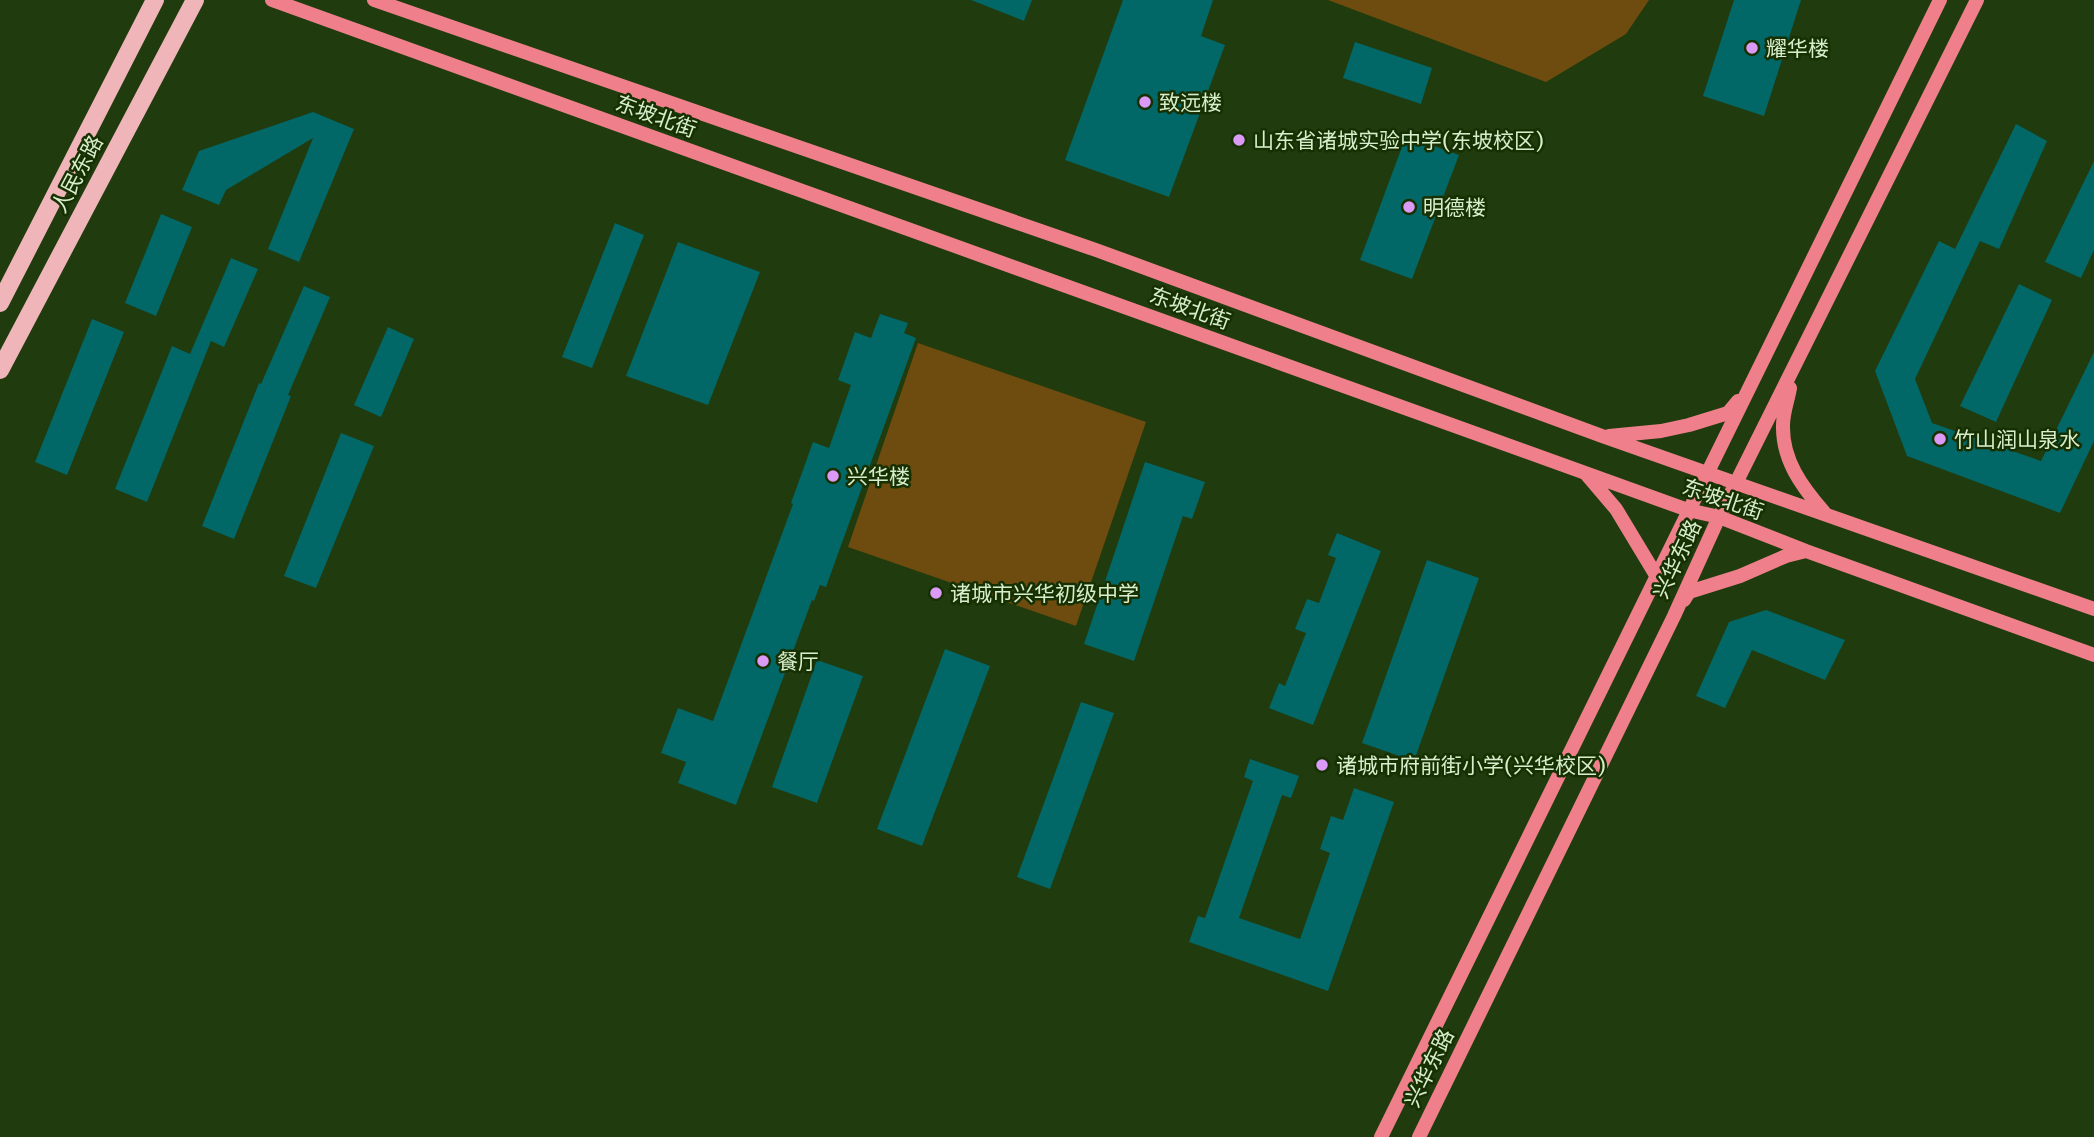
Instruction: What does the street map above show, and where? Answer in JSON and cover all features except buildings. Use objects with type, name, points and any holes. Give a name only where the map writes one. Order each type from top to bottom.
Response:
[{"type":"main road","name":"人民东路","points":[[0,303],[155,0]]},
{"type":"main road","name":"人民东路","points":[[0,370],[195,0]]},
{"type":"main road","name":"东坡北街","points":[[272,0],[1688,510],[1719,517],[2094,655]]},
{"type":"main road","name":"东坡北街","points":[[374,0],[1096,250],[1707,474],[2094,609]]},
{"type":"main road","points":[[1381,1137],[1940,0]]},
{"type":"main road","name":"兴华东路","points":[[1419,1137],[1674,616],[1719,517],[1978,0]]},
{"type":"main road","points":[[1794,369],[1783,426],[1789,464],[1804,490],[1825,513]]},
{"type":"main road","points":[[1602,436],[1661,431],[1728,413],[1752,384]]},
{"type":"main road","points":[[1583,472],[1616,509],[1657,577]]},
{"type":"main road","points":[[1674,616],[1689,592],[1806,551]]},
{"type":"shaded area","points":[[1328,0],[1649,0],[1626,34],[1546,82]]},
{"type":"shaded area","points":[[918,343],[1146,422],[1076,626],[848,547]]},
{"type":"place","name":"耀华楼","points":[[1752,48]]},
{"type":"place","name":"致远楼","points":[[1145,102]]},
{"type":"place","name":"山东省诸城实验中学(东坡校区)","points":[[1239,140]]},
{"type":"place","name":"明德楼","points":[[1409,207]]},
{"type":"place","name":"竹山润山泉水","points":[[1940,439]]},
{"type":"place","name":"兴华楼","points":[[833,476]]},
{"type":"place","name":"诸城市兴华初级中学","points":[[936,593]]},
{"type":"place","name":"餐厅","points":[[763,661]]},
{"type":"place","name":"诸城市府前街小学(兴华校区)","points":[[1322,765]]}]
